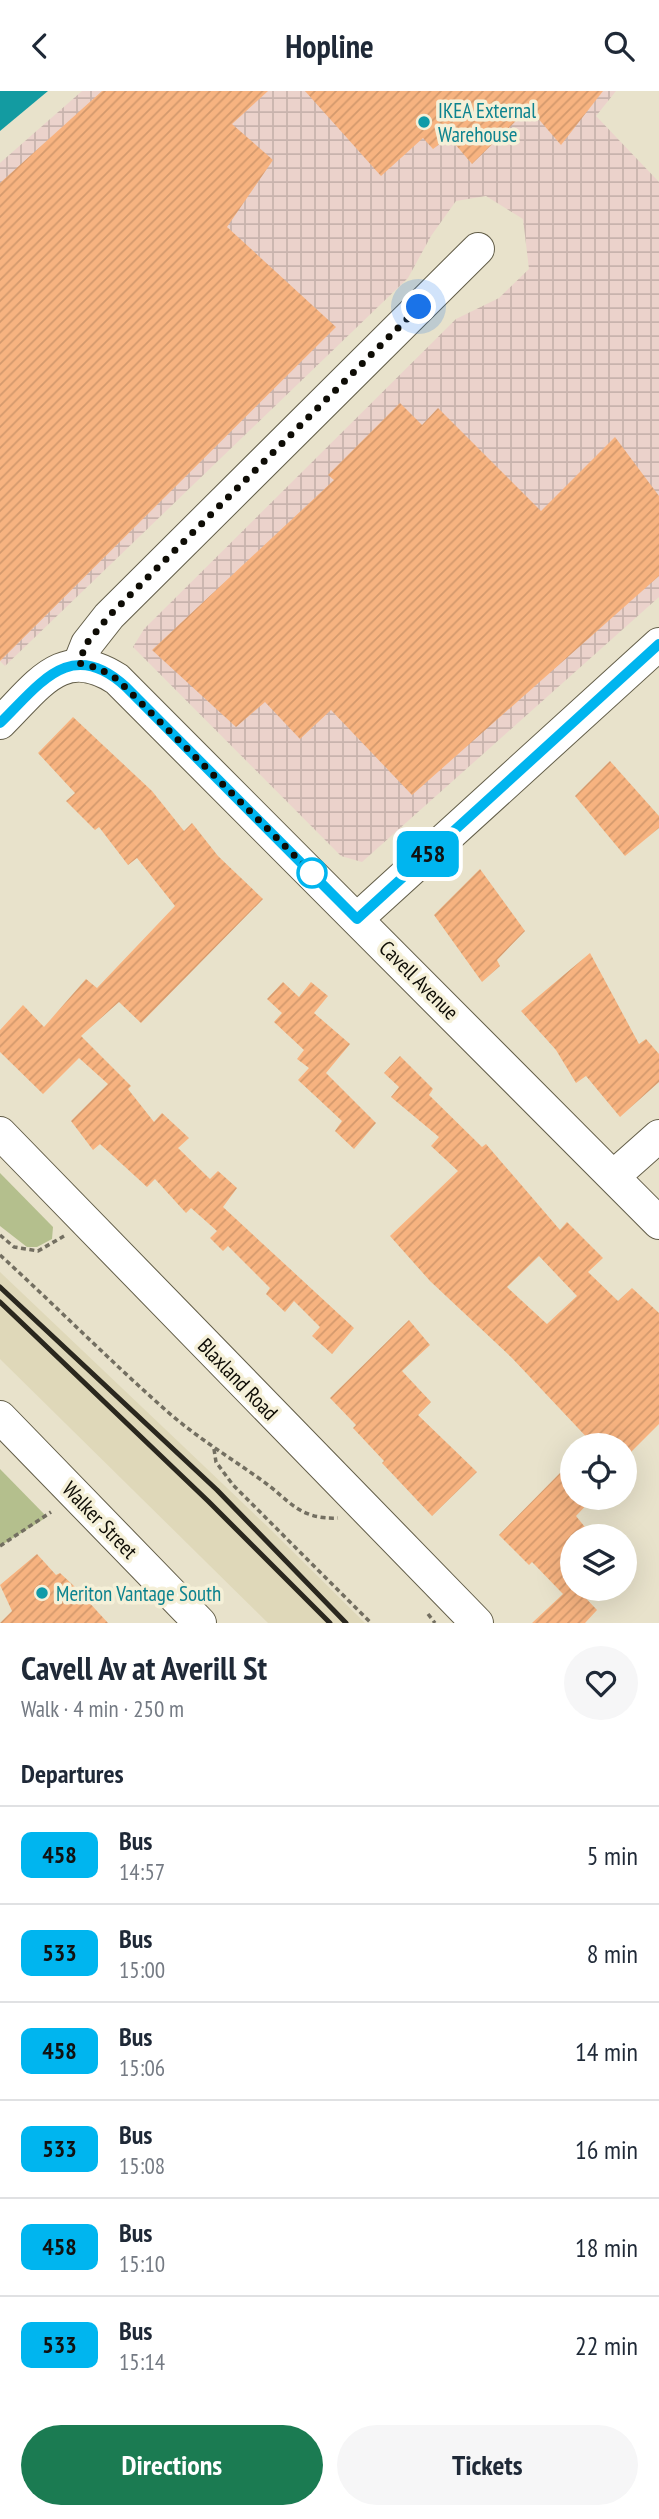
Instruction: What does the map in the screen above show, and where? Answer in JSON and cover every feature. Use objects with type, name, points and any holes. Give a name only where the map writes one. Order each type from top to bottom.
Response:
[{"type":"street","points":[[0,723],[54,671],[79,663],[86,644],[109,616],[478,249]]},
{"type":"street","points":[[357,919],[659,645]]},
{"type":"street","name":"Cavell Avenue","points":[[79,663],[98,668],[117,679],[659,1223]]},
{"type":"street","name":"Blaxland Road","points":[[0,1133],[477,1623]]},
{"type":"street","points":[[614,1177],[659,1136]]},
{"type":"street","name":"Walker Street","points":[[0,1417],[201,1623]]},
{"type":"path","points":[[0,1235],[14,1247],[38,1251],[65,1235]]},
{"type":"path","points":[[0,1255],[169,1413],[214,1449],[261,1479],[299,1511],[316,1517],[339,1518]]},
{"type":"path","points":[[214,1449],[216,1462],[233,1485],[371,1623]]},
{"type":"path","points":[[0,1546],[51,1512]]},
{"type":"shaded area","points":[[82,91],[616,91],[596,116],[659,182],[659,597],[362,862],[341,856],[133,647],[144,629],[456,319],[499,298],[529,269],[523,219],[486,196],[456,201],[431,236],[408,278],[5,666],[0,661],[0,163]]},
{"type":"shaded area","points":[[0,1272],[365,1623],[268,1623],[0,1359]]},
{"type":"green space","points":[[0,1173],[53,1227],[52,1239],[37,1247],[27,1247],[0,1226]]},
{"type":"green space","points":[[0,1469],[47,1517],[0,1546]]},
{"type":"water","points":[[0,91],[48,91],[0,131]]},
{"type":"building","points":[[102,91],[268,91],[232,124],[273,160],[227,227],[336,327],[0,661],[0,183]]},
{"type":"building","name":"IKEA External Warehouse","points":[[305,91],[603,91],[561,145],[529,108],[472,164],[449,137],[433,149],[423,138],[381,176]]},
{"type":"building","points":[[400,403],[422,425],[438,408],[541,511],[615,437],[659,496],[659,576],[412,795],[331,710],[300,739],[265,702],[236,727],[152,650],[334,480],[328,475]]},
{"type":"building","points":[[73,717],[152,791],[184,831],[192,823],[218,856],[263,899],[141,1023],[119,1002],[81,1036],[131,1086],[128,1089],[154,1122],[162,1113],[189,1138],[178,1148],[210,1179],[218,1171],[237,1188],[223,1207],[354,1328],[332,1354],[312,1336],[320,1327],[294,1301],[285,1312],[266,1294],[270,1288],[228,1246],[223,1251],[210,1238],[217,1231],[191,1208],[186,1213],[155,1179],[147,1187],[100,1144],[93,1150],[71,1121],[108,1084],[79,1058],[43,1094],[0,1052],[0,1030],[23,1005],[44,1027],[86,979],[97,988],[175,906],[137,858],[128,865],[99,827],[95,830],[66,801],[75,793],[38,753]]},
{"type":"building","points":[[610,761],[659,816],[659,828],[625,856],[575,796]]},
{"type":"building","points":[[480,869],[525,931],[497,960],[500,966],[482,982],[434,915]]},
{"type":"building","points":[[590,953],[639,1044],[646,1039],[659,1054],[659,1082],[620,1117],[586,1076],[576,1083],[556,1050],[521,1011]]},
{"type":"building","points":[[283,982],[299,997],[311,982],[328,996],[314,1013],[350,1044],[326,1073],[376,1123],[354,1149],[335,1131],[342,1121],[298,1080],[309,1068],[297,1059],[304,1050],[274,1022],[282,1013],[267,999]]},
{"type":"building","points":[[400,1056],[433,1089],[429,1095],[482,1147],[486,1144],[560,1230],[567,1222],[603,1258],[588,1272],[618,1301],[632,1288],[659,1313],[659,1424],[637,1446],[637,1433],[583,1433],[512,1358],[430,1281],[390,1236],[458,1171],[431,1146],[439,1137],[391,1097],[399,1087],[384,1073]],"holes":[[[539,1256],[577,1296],[547,1324],[507,1287]]]},
{"type":"building","points":[[409,1320],[430,1345],[402,1371],[431,1402],[418,1415],[477,1472],[432,1516],[382,1463],[384,1461],[353,1428],[356,1425],[330,1398]]},
{"type":"building","points":[[560,1473],[560,1510],[582,1510],[576,1516],[582,1524],[560,1524],[560,1591],[532,1562],[529,1565],[499,1535]]},
{"type":"building","name":"Meriton Vantage South","points":[[37,1554],[56,1575],[60,1573],[74,1586],[108,1623],[0,1623],[12,1611],[0,1585]]},
{"type":"building","points":[[560,1597],[560,1601],[588,1601],[597,1610],[585,1623],[532,1623]]},
{"type":"railway","points":[[0,1287],[217,1490],[346,1623]]},
{"type":"railway","points":[[0,1302],[208,1501],[330,1623]]},
{"type":"bus line","name":"458","points":[[0,723],[54,671],[79,663],[107,672],[126,687],[357,919],[659,644]]},
{"type":"place","name":"IKEA External Warehouse","points":[[424,122]]},
{"type":"place","name":"Meriton Vantage South","points":[[42,1593]]},
{"type":"route","points":[[312,873],[117,679],[98,668],[79,663],[86,644],[109,616],[419,307]]}]
